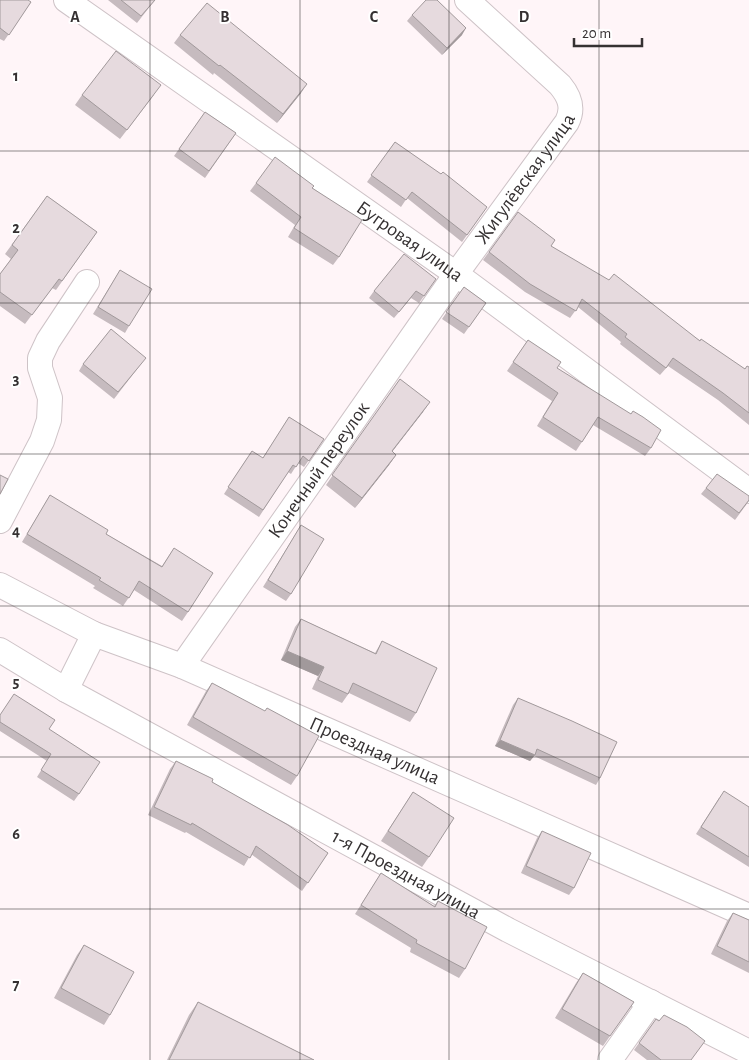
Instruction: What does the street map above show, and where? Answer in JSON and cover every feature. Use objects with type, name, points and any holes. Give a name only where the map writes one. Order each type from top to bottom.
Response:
[{"type":"street","name":"Бугровая улица","points":[[66,0],[456,274],[749,491]]},
{"type":"street","name":"Жигулёвская улица","points":[[456,274],[571,114],[571,102],[567,93],[560,85],[468,0]]},
{"type":"street","name":"Конечный переулок","points":[[182,666],[456,274]]},
{"type":"street","points":[[0,520],[42,440],[49,420],[50,398],[40,368],[40,358],[48,341],[87,282]]},
{"type":"street","name":"Проездная улица","points":[[0,585],[94,634],[182,666],[749,916]]},
{"type":"street","points":[[0,650],[66,690],[94,634]]},
{"type":"street","name":"1-я Проездная улица","points":[[66,690],[499,925],[749,1052]]},
{"type":"street","points":[[610,1060],[652,1002]]},
{"type":"building","points":[[0,0],[28,0],[31,2],[9,35],[0,28]]},
{"type":"building","points":[[121,0],[155,0],[141,16]]},
{"type":"building","points":[[426,0],[437,0],[466,28],[447,48],[412,15]]},
{"type":"building","points":[[207,3],[307,84],[283,114],[180,35]]},
{"type":"building","points":[[116,51],[161,85],[127,130],[82,95]]},
{"type":"building","points":[[205,112],[236,133],[209,171],[179,149]]},
{"type":"building","points":[[395,142],[441,174],[443,172],[487,207],[467,235],[412,192],[406,200],[371,175]]},
{"type":"building","points":[[275,157],[314,186],[312,188],[362,220],[339,257],[294,228],[301,217],[256,183]]},
{"type":"building","points":[[47,196],[97,232],[62,281],[59,279],[32,315],[0,292],[0,274],[18,250],[12,245]]},
{"type":"building","points":[[518,212],[555,240],[551,246],[609,280],[614,274],[700,341],[701,339],[745,369],[747,366],[749,367],[749,413],[673,358],[666,368],[625,337],[627,334],[582,299],[576,311],[530,284],[489,252]]},
{"type":"building","points":[[404,254],[436,279],[424,296],[416,291],[399,312],[374,291]]},
{"type":"building","points":[[120,270],[152,289],[129,326],[98,307]]},
{"type":"building","points":[[464,287],[486,303],[469,327],[446,312]]},
{"type":"building","points":[[111,329],[146,358],[118,392],[83,364]]},
{"type":"building","points":[[528,340],[561,362],[557,368],[631,414],[633,411],[661,430],[651,448],[598,417],[582,442],[543,417],[558,393],[513,362]]},
{"type":"building","points":[[400,379],[430,402],[392,451],[396,455],[362,498],[332,475]]},
{"type":"building","points":[[289,417],[324,439],[309,461],[303,456],[296,467],[293,465],[263,510],[228,487],[252,451],[263,458]]},
{"type":"building","points":[[717,474],[749,496],[749,500],[739,513],[706,488]]},
{"type":"building","points":[[0,475],[8,479],[0,494]]},
{"type":"building","points":[[50,495],[108,530],[106,534],[162,567],[174,548],[213,573],[188,612],[139,581],[129,598],[99,580],[101,578],[27,534]]},
{"type":"building","points":[[301,525],[324,539],[291,594],[268,580]]},
{"type":"building","points":[[301,619],[376,654],[382,641],[437,668],[416,713],[353,683],[348,694],[318,680],[324,667],[287,651]]},
{"type":"building","points":[[212,683],[265,711],[267,708],[319,736],[297,776],[193,717]]},
{"type":"building","points":[[14,694],[55,720],[49,729],[100,762],[79,794],[41,770],[51,754],[0,722],[0,715]]},
{"type":"building","points":[[518,698],[617,742],[600,778],[537,749],[535,755],[500,740]]},
{"type":"building","points":[[176,761],[213,779],[212,782],[288,825],[328,853],[308,883],[256,846],[250,858],[192,823],[191,825],[154,807]]},
{"type":"building","points":[[724,791],[749,807],[749,857],[701,827]]},
{"type":"building","points":[[413,792],[454,818],[429,857],[388,831]]},
{"type":"building","points":[[542,831],[591,853],[574,888],[526,866]]},
{"type":"building","points":[[381,873],[435,907],[438,901],[487,927],[465,969],[416,943],[417,940],[361,905]]},
{"type":"building","points":[[733,913],[749,920],[749,962],[717,946]]},
{"type":"building","points":[[84,945],[134,972],[110,1015],[61,988]]},
{"type":"building","points":[[583,973],[634,1002],[610,1036],[562,1009]]},
{"type":"building","points":[[198,1002],[314,1060],[169,1060]]},
{"type":"building","points":[[664,1015],[687,1027],[705,1041],[691,1060],[661,1060],[639,1043],[656,1019],[659,1021]]}]
